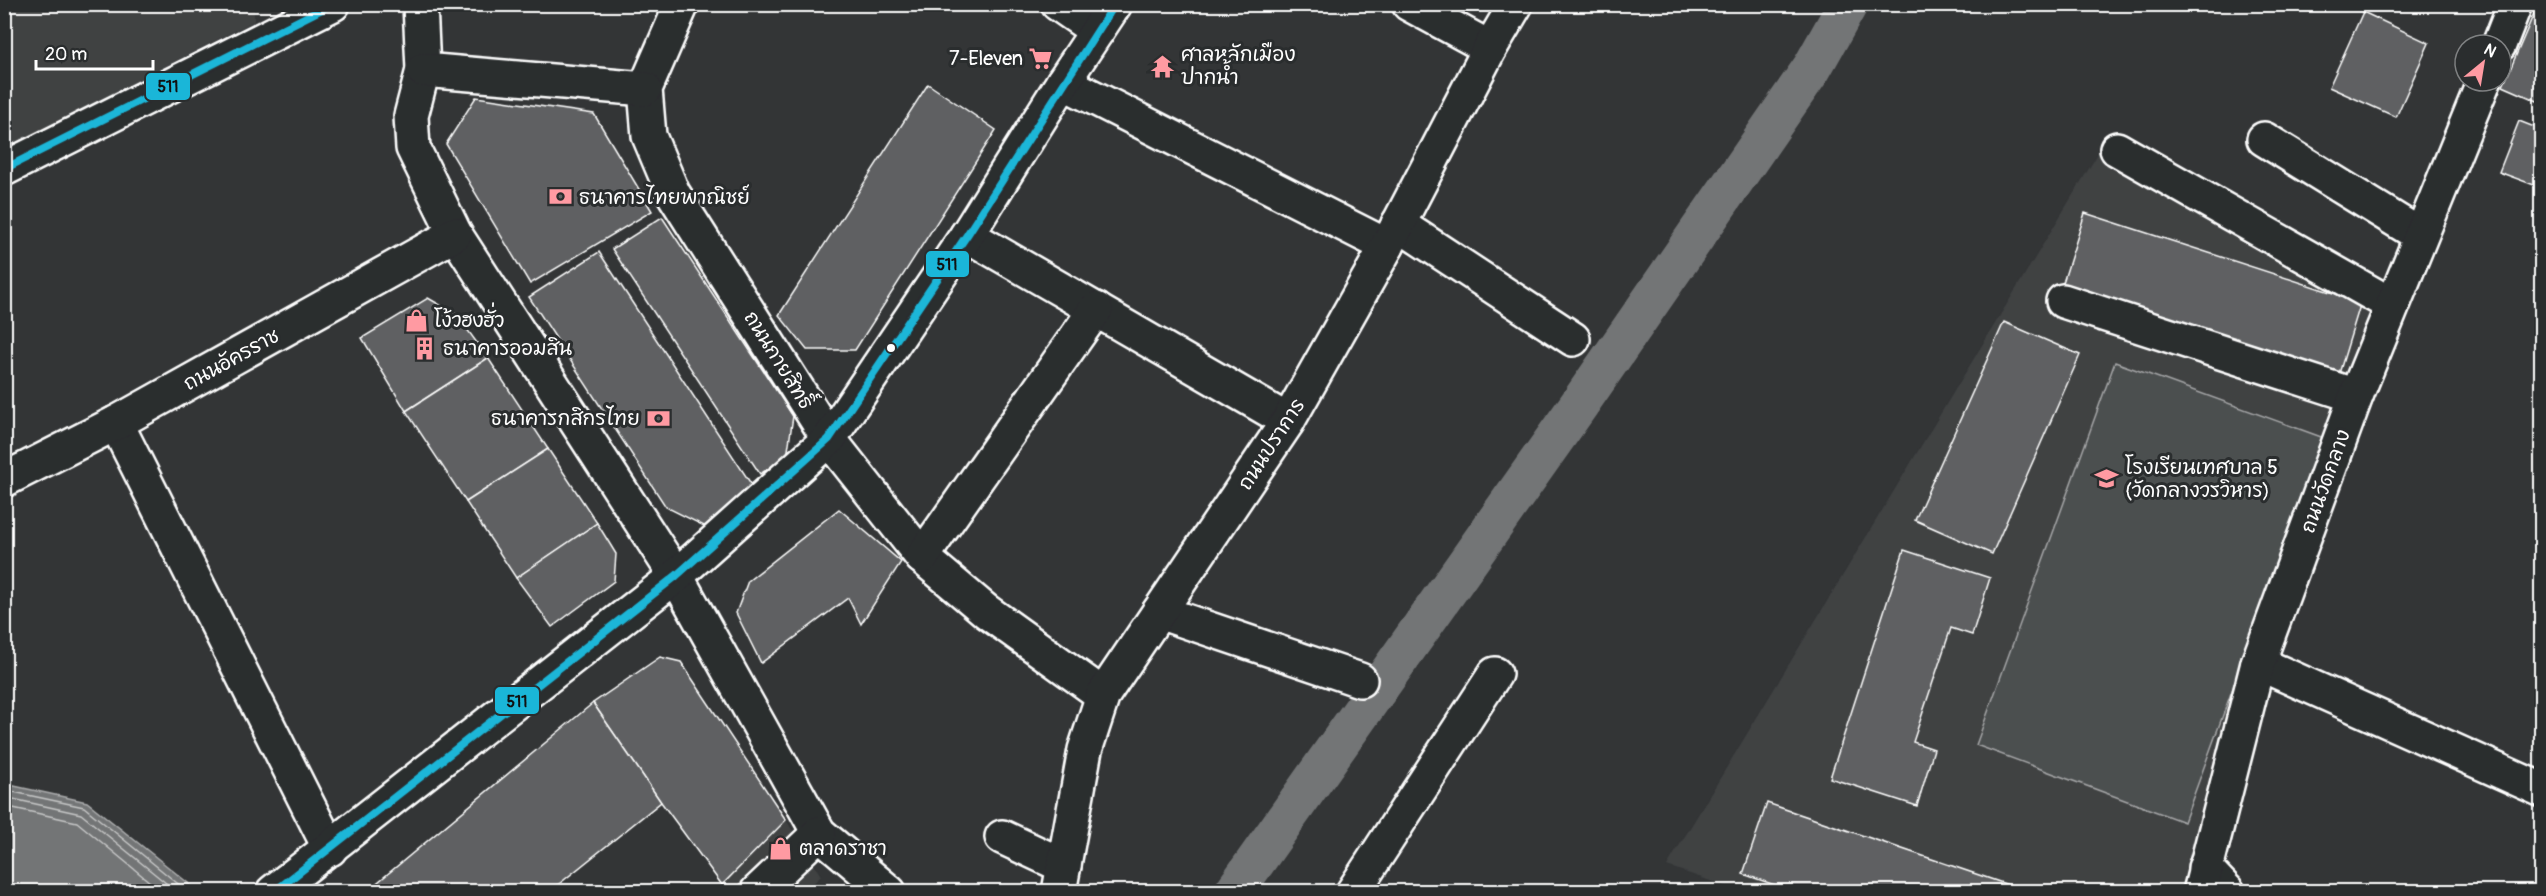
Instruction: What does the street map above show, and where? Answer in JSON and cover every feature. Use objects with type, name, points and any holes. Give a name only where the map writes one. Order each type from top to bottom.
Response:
[{"type":"street","points":[[4,169],[333,4]]},
{"type":"street","points":[[420,4],[423,70],[411,116],[413,148],[455,234],[676,576],[819,833],[889,891]]},
{"type":"street","name":"ถนนกายสิทธิ์","points":[[682,4],[645,89],[649,136],[673,193],[829,439],[922,557],[986,611],[1103,695]]},
{"type":"street","points":[[1058,4],[1097,31]]},
{"type":"street","points":[[291,886],[330,849],[537,683],[676,576],[829,439],[967,235],[1115,4]]},
{"type":"street","points":[[1409,4],[1490,48]]},
{"type":"street","name":"ถนนปราการ","points":[[1061,879],[1085,750],[1103,695],[1288,421],[1392,235],[1490,48],[1516,4]]},
{"type":"street","points":[[2504,33],[2515,4]]},
{"type":"street","points":[[423,70],[645,89]]},
{"type":"street","points":[[1063,82],[1392,235],[1573,339]]},
{"type":"street","name":"ถนนวัดกลาง","points":[[2202,880],[2258,663],[2356,396],[2479,93]]},
{"type":"street","points":[[2264,139],[2420,236]]},
{"type":"street","points":[[2117,148],[2392,305]]},
{"type":"street","name":"ถนนอัครราช","points":[[4,480],[116,423],[455,234]]},
{"type":"street","points":[[967,235],[1288,421]]},
{"type":"street","points":[[2063,301],[2356,396]]},
{"type":"street","points":[[922,557],[1096,309]]},
{"type":"street","points":[[116,423],[330,849]]},
{"type":"street","points":[[1159,612],[1359,680]]},
{"type":"street","points":[[2258,663],[2541,790]]},
{"type":"street","points":[[1353,891],[1495,674]]},
{"type":"street","points":[[757,891],[819,833]]},
{"type":"street","points":[[1002,837],[1061,879]]},
{"type":"street","points":[[2202,880],[2228,891]]},
{"type":"shaded area","points":[[5,4],[254,5],[254,21],[5,148]]},
{"type":"shaded area","name":"โรงเรียนเทศบาล 5 (วัดกลางวรวิหาร)","points":[[2105,142],[2377,297],[2249,662],[2185,891],[1743,892],[1667,866]]},
{"type":"shaded area","points":[[2115,362],[2324,438],[2184,822],[1976,745]]},
{"type":"shaded area","name":"ตลาดราชา","points":[[786,820],[821,876],[805,891],[714,892]]},
{"type":"water","points":[[5,784],[87,802],[198,891],[14,891],[5,885]]},
{"type":"building","points":[[2538,4],[2542,4],[2542,103],[2513,90],[2513,63]]},
{"type":"building","points":[[2363,12],[2429,43],[2396,117],[2329,87]]},
{"type":"building","points":[[928,84],[996,130],[855,350],[807,350],[779,315]]},
{"type":"building","points":[[476,97],[594,114],[652,211],[530,284],[446,144]]},
{"type":"building","points":[[2519,121],[2542,130],[2542,188],[2499,172]]},
{"type":"building","points":[[2085,213],[2361,302],[2338,377],[2061,289]]},
{"type":"building","points":[[662,217],[793,416],[787,457],[760,474],[612,249]]},
{"type":"building","points":[[599,252],[759,496],[708,528],[666,507],[529,297]]},
{"type":"building","name":"ธนาคารออมสิน","points":[[428,298],[456,314],[488,358],[406,411],[362,338]]},
{"type":"building","points":[[2004,322],[2080,355],[1992,554],[1915,520]]},
{"type":"building","points":[[488,358],[548,449],[466,502],[406,411]]},
{"type":"building","points":[[548,449],[597,523],[516,578],[466,502]]},
{"type":"building","points":[[839,509],[901,562],[861,624],[848,598],[761,663],[736,613],[748,581]]},
{"type":"building","points":[[597,523],[616,554],[614,581],[552,627],[516,578]]},
{"type":"building","points":[[1904,550],[1990,578],[1972,635],[1951,628],[1913,742],[1934,749],[1917,806],[1830,778]]},
{"type":"building","points":[[660,657],[681,662],[786,820],[722,885],[593,703]]},
{"type":"building","points":[[593,703],[661,802],[549,892],[366,892]]},
{"type":"building","points":[[1767,803],[2029,892],[1795,892],[1743,874]]},
{"type":"waterway","points":[[1234,892],[1578,406],[1812,68],[1848,4]]},
{"type":"transit line","name":"511","points":[[4,169],[332,4]]},
{"type":"transit line","name":"511","points":[[274,892],[676,576],[829,439],[967,235],[1115,4]]},
{"type":"place","name":"7-Eleven","points":[[1041,58]]},
{"type":"place","name":"ศาลหลักเมือง ปากน้ำ","points":[[1163,66]]},
{"type":"place","name":"ธนาคารไทยพาณิชย์","points":[[561,197]]},
{"type":"place","name":"โง้วฮงฮั่ว","points":[[416,320]]},
{"type":"place","name":"ธนาคารออมสิน","points":[[425,348]]},
{"type":"place","name":"ธนาคารกสิกรไทย","points":[[658,418]]},
{"type":"place","name":"โรงเรียนเทศบาล 5 (วัดกลางวรวิหาร)","points":[[2107,479]]},
{"type":"place","name":"ตลาดราชา","points":[[781,848]]}]
